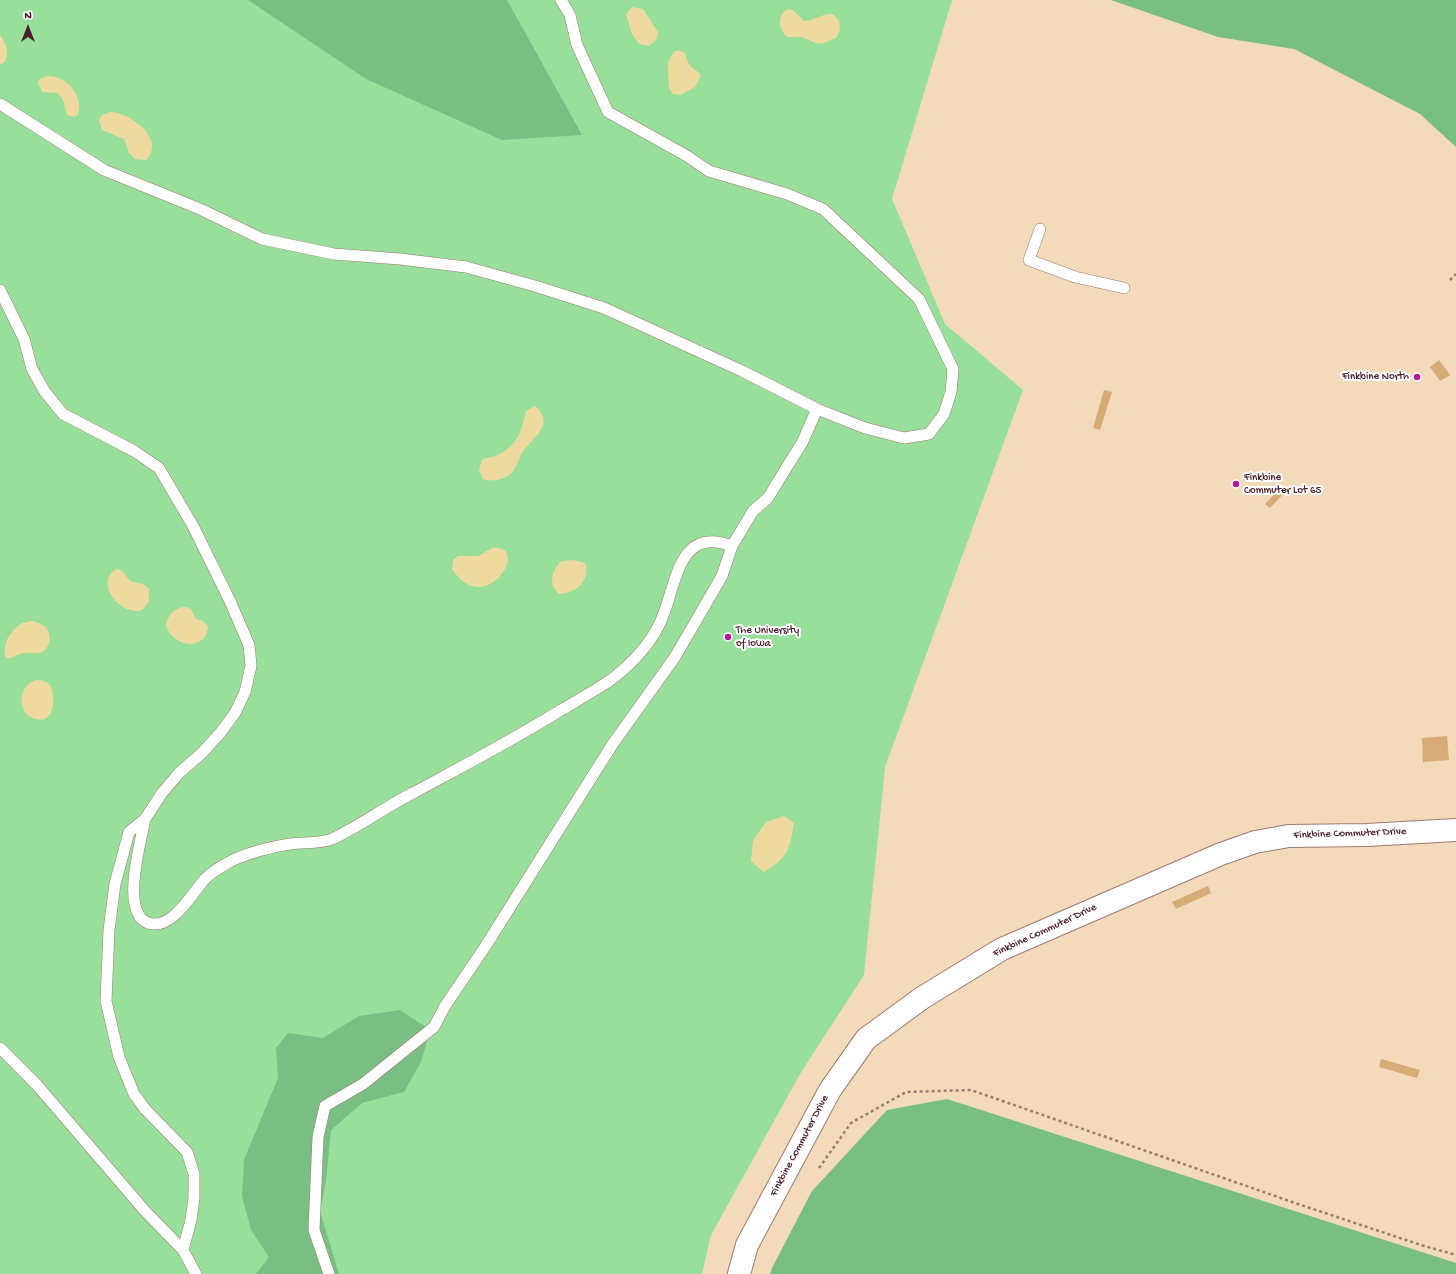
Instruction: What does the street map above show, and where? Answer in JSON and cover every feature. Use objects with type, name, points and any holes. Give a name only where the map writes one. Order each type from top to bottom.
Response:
[{"type":"street","name":"Finkbine Commuter Drive","points":[[739,1274],[747,1245],[830,1090],[866,1039],[922,998],[1002,949],[1221,854],[1255,842],[1289,836],[1367,835],[1456,830]]},
{"type":"lane","points":[[0,104],[104,170],[200,209],[262,239],[334,254],[400,259],[466,267],[535,286],[604,308],[742,371],[817,409],[865,428],[904,438],[929,434],[944,414],[951,392],[953,369],[919,299],[822,209],[787,194],[709,171],[687,156],[608,112],[577,45],[570,15],[562,0]]},
{"type":"lane","points":[[1040,229],[1029,260],[1074,277],[1124,288]]},
{"type":"lane","points":[[0,290],[24,339],[32,369],[45,392],[63,414],[134,451],[159,468],[193,526],[230,601],[249,645],[251,666],[245,692],[235,713],[221,732],[202,752],[178,773],[162,793],[145,819],[129,832],[114,884],[107,954],[106,1001],[119,1057],[134,1094],[145,1109],[187,1152],[194,1174],[191,1220],[183,1250]]},
{"type":"lane","points":[[329,1274],[314,1230],[318,1137],[325,1106],[363,1084],[434,1027],[446,1006],[486,947],[514,898],[539,862],[612,745],[676,657],[722,576],[732,546],[753,511],[768,498],[802,443],[817,409]]},
{"type":"lane","points":[[145,819],[136,867],[133,900],[139,916],[149,923],[164,922],[181,910],[206,877],[229,862],[250,852],[270,847],[329,840],[526,732],[612,678],[632,661],[659,625],[678,569],[690,549],[705,541],[718,541],[732,546]]},
{"type":"lane","points":[[0,1048],[37,1086],[145,1211],[183,1250],[196,1274]]},
{"type":"path","points":[[1450,280],[1456,274]]},
{"type":"path","points":[[815,1173],[851,1123],[906,1092],[970,1090],[1298,1204],[1421,1245],[1456,1255]]},
{"type":"green space","name":"The University of Iowa","points":[[0,0],[952,0],[892,199],[945,324],[1023,390],[885,767],[864,975],[800,1074],[711,1235],[702,1274],[0,1274]]},
{"type":"green space","points":[[248,0],[507,0],[582,135],[502,140],[366,79]]},
{"type":"green space","points":[[1111,0],[1456,0],[1456,147],[1420,114],[1294,49],[1218,37]]},
{"type":"green space","points":[[400,1010],[430,1030],[421,1062],[404,1092],[362,1103],[331,1130],[326,1181],[320,1211],[339,1274],[256,1274],[269,1257],[251,1230],[242,1196],[244,1160],[278,1078],[276,1048],[288,1033],[323,1038],[359,1016]]},
{"type":"green space","points":[[947,1099],[1456,1263],[1456,1274],[770,1274],[812,1191],[887,1110]]},
{"type":"sand","points":[[632,7],[643,9],[658,32],[657,39],[649,46],[639,44],[632,34],[626,14]]},
{"type":"sand","points":[[787,9],[793,10],[804,21],[833,14],[839,21],[840,31],[836,38],[818,44],[802,37],[787,37],[780,26],[780,19]]},
{"type":"sand","points":[[0,35],[5,45],[7,56],[4,63],[0,64]]},
{"type":"sand","points":[[676,51],[684,52],[689,64],[701,76],[695,87],[680,95],[673,94],[669,88],[669,63],[672,55]]},
{"type":"sand","points":[[47,76],[61,79],[72,88],[78,100],[78,115],[73,117],[67,115],[63,100],[58,93],[42,92],[38,82],[40,79]]},
{"type":"sand","points":[[110,112],[118,113],[136,122],[149,136],[152,144],[151,152],[146,160],[135,159],[129,153],[124,139],[102,130],[99,120],[102,115]]},
{"type":"sand","points":[[535,406],[544,419],[543,424],[541,430],[523,451],[514,470],[504,478],[491,481],[483,479],[479,470],[482,460],[498,455],[515,442],[526,411]]},
{"type":"sand","points":[[492,548],[503,550],[508,556],[506,566],[500,576],[490,584],[478,587],[465,583],[452,569],[453,560],[458,556],[478,556]]},
{"type":"sand","points":[[574,560],[585,563],[586,575],[584,580],[581,585],[571,592],[559,594],[552,582],[555,568],[562,561]]},
{"type":"sand","points":[[117,569],[122,571],[131,581],[143,584],[149,589],[149,602],[142,610],[134,611],[125,608],[112,597],[108,581],[110,574]]},
{"type":"sand","points":[[186,607],[191,609],[196,619],[203,621],[208,626],[206,634],[202,640],[196,643],[189,644],[175,639],[169,633],[166,625],[170,614],[179,608]]},
{"type":"sand","points":[[32,621],[43,625],[48,631],[50,639],[48,647],[40,653],[24,653],[11,658],[6,658],[5,645],[7,639],[15,628],[26,622]]},
{"type":"sand","points":[[37,680],[47,682],[53,694],[52,709],[49,715],[44,719],[37,719],[27,715],[22,705],[22,694],[24,689],[27,685]]},
{"type":"sand","points":[[784,816],[794,823],[789,847],[777,863],[763,872],[751,861],[753,840],[766,822]]},
{"type":"building","points":[[1439,360],[1450,375],[1440,381],[1430,367]]},
{"type":"building","points":[[1104,390],[1112,392],[1100,430],[1093,428]]},
{"type":"building","points":[[1281,487],[1286,491],[1270,508],[1265,504]]},
{"type":"building","points":[[1447,736],[1449,760],[1423,762],[1422,738]]},
{"type":"building","points":[[1208,886],[1211,893],[1176,909],[1172,902]]},
{"type":"building","points":[[1381,1059],[1420,1070],[1417,1078],[1379,1067]]},
{"type":"place","name":"Finkbine North","points":[[1417,377]]},
{"type":"place","name":"Finkbine Commuter Lot 65","points":[[1236,484]]},
{"type":"place","name":"The University of Iowa","points":[[728,637]]}]
